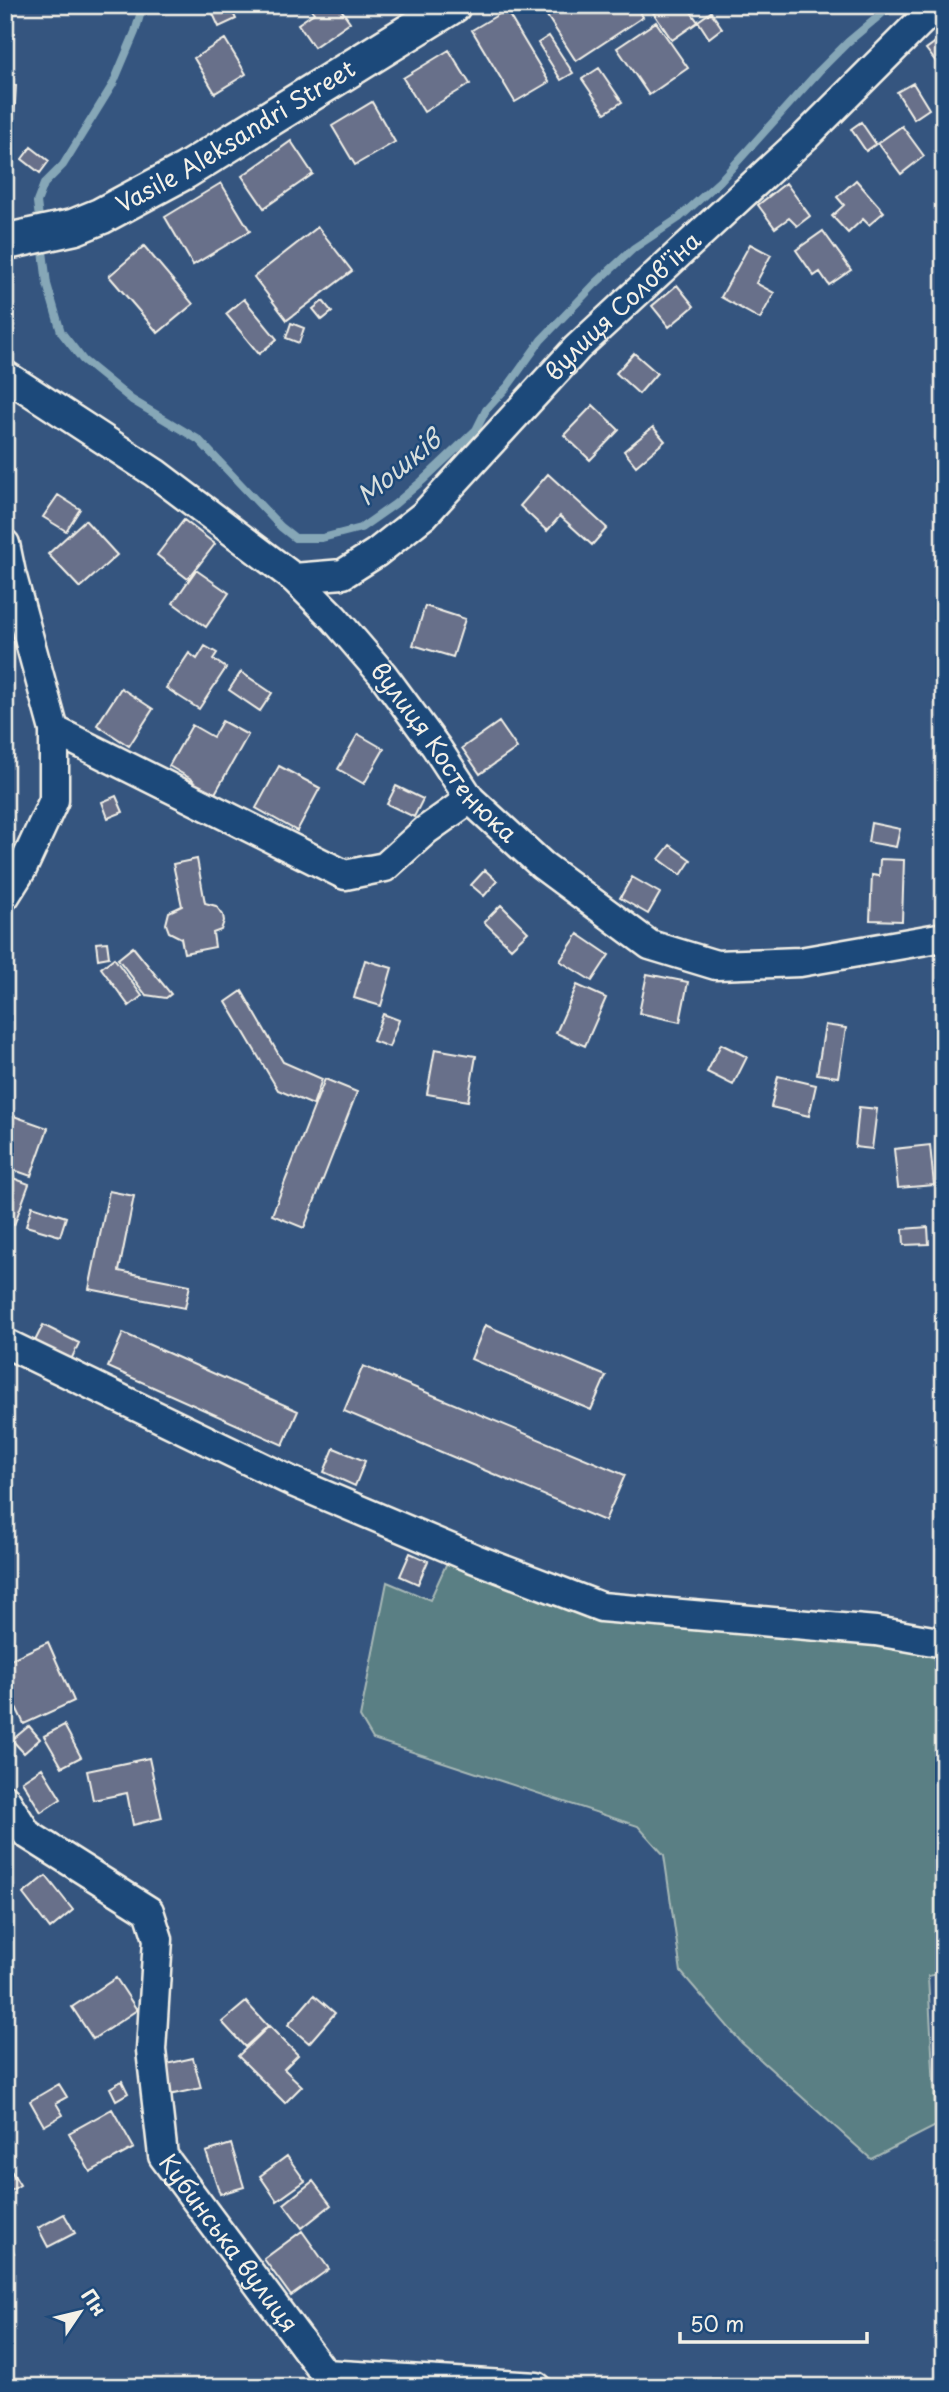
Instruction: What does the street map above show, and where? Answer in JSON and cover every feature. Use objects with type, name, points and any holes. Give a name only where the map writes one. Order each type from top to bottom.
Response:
[{"type":"main road","name":"Vasile Aleksandri Street","points":[[15,240],[74,227],[101,216],[185,171],[453,5]]},
{"type":"street","name":"вулиця Солов'їна","points":[[294,578],[343,574],[376,553],[424,515],[577,348],[804,137],[937,5]]},
{"type":"street","name":"вулиця Костенюка","points":[[5,376],[155,473],[294,578],[334,618],[383,675],[470,799],[541,865],[650,945],[716,965],[800,962],[944,937]]},
{"type":"street","points":[[5,544],[54,730],[54,800],[22,869],[5,896]]},
{"type":"street","points":[[54,730],[345,875],[385,867],[426,830],[470,799]]},
{"type":"street","points":[[5,1343],[293,1482],[472,1558],[601,1607],[876,1631],[944,1643]]},
{"type":"street","name":"Кубинська вулиця","points":[[5,1800],[27,1834],[149,1911],[158,1938],[151,2050],[163,2156],[324,2374],[537,2387]]},
{"type":"green space","points":[[449,1558],[596,1615],[875,1641],[944,1654],[944,1973],[928,1976],[936,2126],[871,2159],[742,2043],[681,1972],[664,1855],[638,1826],[373,1739],[360,1717],[387,1582],[430,1600]]},
{"type":"building","points":[[209,5],[229,5],[236,19],[219,27]]},
{"type":"building","points":[[308,5],[338,5],[350,22],[314,47],[298,24],[314,13]]},
{"type":"building","points":[[540,5],[636,5],[643,17],[576,61]]},
{"type":"building","points":[[660,5],[686,5],[698,22],[672,40],[652,11]]},
{"type":"building","points":[[506,10],[549,82],[515,102],[472,30]]},
{"type":"building","points":[[711,12],[722,28],[709,38],[698,21]]},
{"type":"building","points":[[656,22],[688,68],[649,95],[617,48]]},
{"type":"building","points":[[549,36],[573,73],[561,80],[538,43]]},
{"type":"building","points":[[944,36],[944,72],[926,49]]},
{"type":"building","points":[[225,39],[246,74],[215,93],[194,58]]},
{"type":"building","points":[[449,50],[470,84],[424,112],[403,78]]},
{"type":"building","points":[[599,68],[622,102],[605,113],[582,79]]},
{"type":"building","points":[[913,83],[929,109],[914,119],[897,92]]},
{"type":"building","points":[[5,85],[16,85],[13,139],[5,138]]},
{"type":"building","points":[[372,102],[395,142],[355,165],[332,126]]},
{"type":"building","points":[[861,122],[876,144],[866,151],[851,129]]},
{"type":"building","points":[[902,126],[924,156],[901,174],[878,143]]},
{"type":"building","points":[[291,141],[313,174],[264,208],[242,176]]},
{"type":"building","points":[[31,147],[49,161],[40,173],[22,159]]},
{"type":"building","points":[[856,180],[884,212],[869,225],[863,219],[848,233],[832,216],[844,205],[837,197]]},
{"type":"building","points":[[221,183],[250,231],[193,265],[165,217]]},
{"type":"building","points":[[786,183],[810,216],[797,226],[789,218],[775,228],[758,205]]},
{"type":"building","points":[[318,227],[352,271],[287,320],[254,277]]},
{"type":"building","points":[[823,231],[851,270],[829,285],[820,272],[814,276],[796,250]]},
{"type":"building","points":[[750,244],[771,255],[756,283],[774,293],[760,319],[721,297]]},
{"type":"building","points":[[144,246],[193,304],[158,333],[109,276]]},
{"type":"building","points":[[677,285],[694,306],[669,327],[652,306]]},
{"type":"building","points":[[244,299],[277,339],[259,354],[226,314]]},
{"type":"building","points":[[323,301],[332,312],[322,320],[313,309]]},
{"type":"building","points":[[291,323],[304,328],[299,343],[286,338]]},
{"type":"building","points":[[634,353],[657,373],[639,394],[616,373]]},
{"type":"building","points":[[593,405],[619,430],[590,460],[564,435]]},
{"type":"building","points":[[653,427],[665,441],[636,466],[624,451]]},
{"type":"building","points":[[548,474],[607,528],[592,545],[560,516],[547,531],[520,506]]},
{"type":"building","points":[[58,495],[80,509],[66,531],[43,517]]},
{"type":"building","points":[[85,520],[117,555],[80,588],[48,554]]},
{"type":"building","points":[[184,520],[215,544],[188,579],[157,555]]},
{"type":"building","points":[[196,570],[229,593],[206,627],[173,603]]},
{"type":"building","points":[[425,606],[465,619],[453,657],[413,645]]},
{"type":"building","points":[[205,646],[217,653],[213,659],[226,668],[199,709],[166,688],[189,653],[197,659]]},
{"type":"building","points":[[241,672],[272,693],[260,711],[229,690]]},
{"type":"building","points":[[5,687],[9,721],[5,722]]},
{"type":"building","points":[[121,688],[153,709],[129,746],[97,725]]},
{"type":"building","points":[[222,721],[248,735],[213,797],[190,785],[193,780],[169,766],[192,725],[213,737]]},
{"type":"building","points":[[499,722],[517,748],[480,774],[462,748]]},
{"type":"building","points":[[358,734],[384,749],[364,784],[338,769]]},
{"type":"building","points":[[5,744],[13,746],[5,777]]},
{"type":"building","points":[[279,766],[320,788],[297,831],[256,808]]},
{"type":"building","points":[[396,786],[423,799],[414,817],[387,804]]},
{"type":"building","points":[[116,796],[123,812],[108,818],[102,802]]},
{"type":"building","points":[[5,815],[12,820],[5,831]]},
{"type":"building","points":[[871,823],[900,829],[896,847],[868,842]]},
{"type":"building","points":[[670,845],[691,860],[681,875],[659,859]]},
{"type":"building","points":[[197,859],[205,903],[216,906],[224,921],[221,930],[213,933],[215,947],[184,953],[181,938],[169,932],[166,924],[169,912],[182,906],[173,864]]},
{"type":"building","points":[[880,859],[904,860],[902,921],[870,920],[872,875],[879,876]]},
{"type":"building","points":[[485,870],[497,881],[484,896],[471,885]]},
{"type":"building","points":[[632,877],[660,893],[648,914],[620,898]]},
{"type":"building","points":[[501,905],[528,932],[511,948],[484,922]]},
{"type":"building","points":[[578,934],[609,955],[592,981],[560,961]]},
{"type":"building","points":[[107,942],[109,957],[98,959],[96,943]]},
{"type":"building","points":[[133,947],[171,994],[166,998],[146,995],[118,959]]},
{"type":"building","points":[[114,958],[142,996],[129,1006],[101,968]]},
{"type":"building","points":[[365,960],[392,968],[381,1006],[354,998]]},
{"type":"building","points":[[647,974],[688,982],[680,1022],[639,1013]]},
{"type":"building","points":[[577,985],[606,998],[585,1046],[556,1033]]},
{"type":"building","points":[[242,991],[283,1062],[322,1079],[313,1105],[278,1090],[226,1002]]},
{"type":"building","points":[[383,1014],[399,1020],[389,1047],[373,1041]]},
{"type":"building","points":[[825,1025],[846,1028],[838,1077],[817,1074]]},
{"type":"building","points":[[721,1044],[747,1057],[733,1085],[707,1072]]},
{"type":"building","points":[[435,1049],[476,1056],[468,1101],[427,1094]]},
{"type":"building","points":[[778,1076],[816,1085],[809,1116],[771,1107]]},
{"type":"building","points":[[325,1079],[357,1092],[304,1228],[272,1215]]},
{"type":"building","points":[[859,1107],[877,1109],[872,1149],[855,1147]]},
{"type":"building","points":[[8,1114],[48,1128],[31,1176],[5,1167],[5,1122]]},
{"type":"building","points":[[930,1145],[934,1185],[898,1188],[894,1149]]},
{"type":"building","points":[[5,1175],[29,1184],[14,1225],[5,1222]]},
{"type":"building","points":[[109,1191],[134,1196],[119,1271],[190,1285],[185,1308],[89,1289]]},
{"type":"building","points":[[32,1206],[66,1217],[60,1236],[26,1226]]},
{"type":"building","points":[[928,1227],[929,1244],[904,1245],[903,1229]]},
{"type":"building","points":[[43,1325],[79,1343],[70,1362],[33,1345]]},
{"type":"building","points":[[485,1325],[606,1376],[591,1410],[471,1359]]},
{"type":"building","points":[[123,1333],[298,1411],[283,1445],[108,1367]]},
{"type":"building","points":[[363,1366],[625,1475],[605,1521],[344,1411]]},
{"type":"building","points":[[334,1448],[365,1461],[355,1486],[324,1472]]},
{"type":"building","points":[[410,1553],[428,1561],[418,1584],[400,1576]]},
{"type":"building","points":[[48,1642],[74,1701],[24,1724],[5,1684],[5,1662]]},
{"type":"building","points":[[64,1725],[81,1757],[62,1767],[44,1736]]},
{"type":"building","points":[[29,1726],[40,1739],[24,1753],[12,1740]]},
{"type":"building","points":[[149,1758],[162,1818],[133,1825],[127,1793],[93,1800],[87,1771]]},
{"type":"building","points":[[42,1768],[61,1799],[41,1812],[22,1781]]},
{"type":"building","points":[[46,1876],[73,1910],[50,1929],[23,1894]]},
{"type":"building","points":[[116,1978],[137,2010],[93,2039],[72,2007]]},
{"type":"building","points":[[314,1995],[335,2013],[309,2043],[288,2025]]},
{"type":"building","points":[[246,2002],[268,2026],[245,2047],[222,2022]]},
{"type":"building","points":[[269,2026],[298,2055],[284,2069],[302,2086],[285,2103],[238,2056]]},
{"type":"building","points":[[193,2058],[201,2088],[169,2095],[162,2065]]},
{"type":"building","points":[[122,2081],[128,2093],[116,2100],[110,2088]]},
{"type":"building","points":[[59,2084],[67,2097],[56,2103],[63,2115],[44,2126],[30,2101]]},
{"type":"building","points":[[112,2109],[134,2148],[90,2172],[69,2133]]},
{"type":"building","points":[[231,2144],[244,2187],[220,2194],[206,2152]]},
{"type":"building","points":[[287,2156],[305,2181],[277,2201],[260,2176]]},
{"type":"building","points":[[5,2161],[20,2185],[5,2194]]},
{"type":"building","points":[[313,2181],[331,2205],[302,2228],[284,2204]]},
{"type":"building","points":[[64,2214],[75,2233],[48,2247],[38,2228]]},
{"type":"building","points":[[302,2231],[329,2269],[291,2296],[264,2259]]},
{"type":"building","points":[[5,2239],[14,2253],[5,2258]]},
{"type":"waterway","name":"Мошків","points":[[40,226],[37,202],[44,184],[63,165],[113,84],[135,32],[143,5]]},
{"type":"waterway","name":"Мошків","points":[[42,243],[47,284],[61,332],[83,360],[132,400],[199,440],[281,527],[295,538],[322,538],[361,528],[422,481],[476,430],[486,410],[508,386],[541,340],[595,284],[634,248],[679,218],[720,181],[819,71],[892,5]]}]
